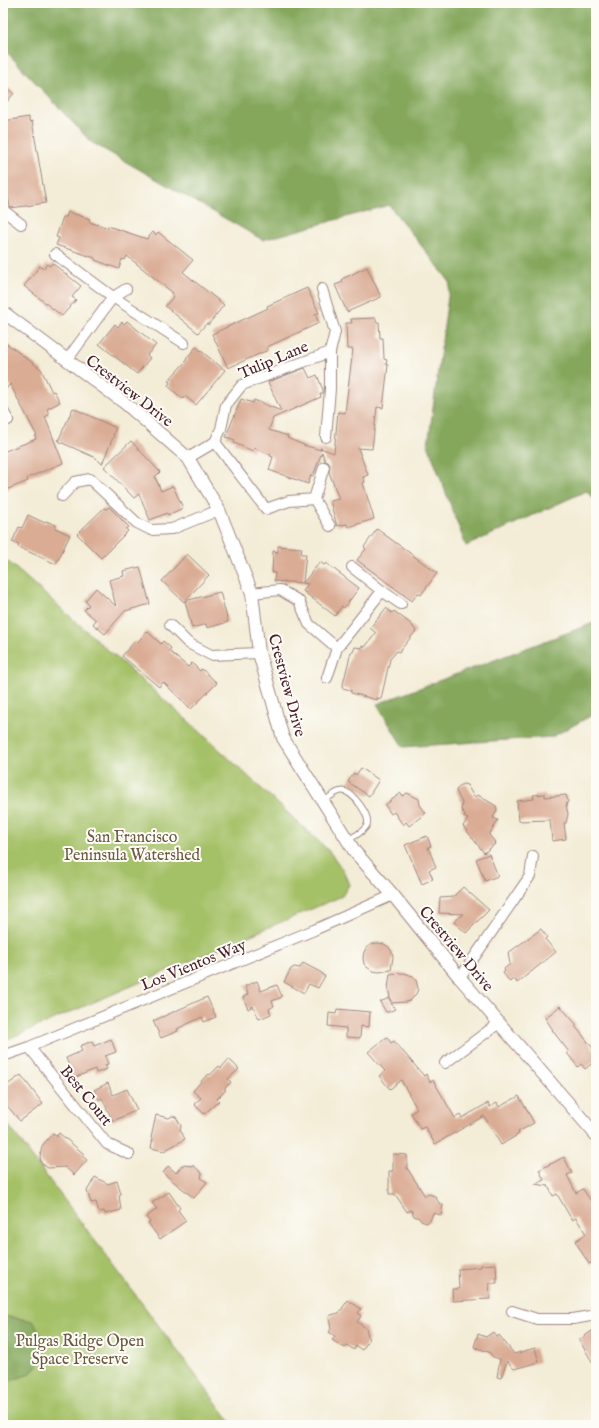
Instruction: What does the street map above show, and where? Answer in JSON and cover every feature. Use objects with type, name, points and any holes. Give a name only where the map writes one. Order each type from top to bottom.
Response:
[{"type":"street","points":[[3,210],[21,224]]},
{"type":"street","points":[[54,254],[113,296],[184,343]]},
{"type":"street","points":[[67,360],[113,296],[126,289]]},
{"type":"street","name":"Tulip Lane","points":[[322,289],[335,332],[330,352],[330,390],[326,437]]},
{"type":"street","name":"Crestview Drive","points":[[3,312],[126,404],[188,458],[219,510],[252,593],[259,653],[283,738],[355,852],[393,895],[460,978],[595,1130]]},
{"type":"street","name":"Tulip Lane","points":[[215,442],[221,429],[226,405],[242,385],[330,352]]},
{"type":"street","points":[[188,458],[215,442],[266,509],[289,501],[314,499]]},
{"type":"street","points":[[324,467],[314,499],[330,526]]},
{"type":"street","points":[[62,496],[75,482],[90,479],[137,523],[151,530],[172,529],[219,510]]},
{"type":"street","points":[[352,567],[401,604]]},
{"type":"street","points":[[252,593],[280,590],[299,601],[309,624],[337,648]]},
{"type":"street","points":[[327,678],[337,648],[382,590]]},
{"type":"street","points":[[170,625],[188,643],[211,655],[259,653]]},
{"type":"street","points":[[460,978],[530,876],[533,856]]},
{"type":"street","name":"Los Vientos Way","points":[[3,1056],[29,1047],[314,930],[393,895]]},
{"type":"street","points":[[445,1063],[499,1023]]},
{"type":"street","name":"Best Court","points":[[29,1047],[107,1144],[129,1154]]},
{"type":"street","points":[[512,1311],[537,1319],[572,1319],[596,1315]]},
{"type":"lane","points":[[323,801],[340,791],[348,791],[353,795],[367,814],[369,820],[367,826],[363,831],[348,840]]},
{"type":"green space","points":[[3,3],[596,3],[596,501],[586,491],[466,546],[428,445],[450,282],[389,205],[263,240],[91,142],[3,48]]},
{"type":"green space","name":"San Francisco Peninsula Watershed","points":[[3,557],[196,728],[329,851],[343,870],[349,885],[342,896],[3,1041]]},
{"type":"green space","points":[[596,622],[596,713],[552,737],[403,747],[377,704]]},
{"type":"green space","name":"Pulgas Ridge Open Space Preserve","points":[[3,1118],[233,1425],[3,1425]]},
{"type":"green space","points":[[3,1316],[33,1321],[45,1341],[45,1356],[30,1374],[6,1382],[3,1387]]},
{"type":"building","points":[[3,84],[14,93],[3,107]]},
{"type":"building","points":[[29,117],[29,122],[32,121],[46,203],[11,208],[3,163],[3,121]]},
{"type":"building","points":[[68,212],[90,219],[89,222],[108,228],[108,226],[147,239],[153,232],[156,235],[158,232],[193,260],[183,272],[224,305],[208,325],[207,323],[198,333],[165,306],[174,296],[172,295],[173,293],[127,256],[125,260],[122,259],[119,269],[95,260],[95,258],[56,245],[59,238],[56,237],[63,217],[66,217]]},
{"type":"building","points":[[52,263],[81,286],[72,297],[76,300],[62,316],[24,286],[40,266],[43,269],[47,264],[50,266]]},
{"type":"building","points":[[367,267],[381,297],[347,312],[335,285],[343,282],[342,279]]},
{"type":"building","points":[[307,288],[319,313],[315,314],[319,323],[267,347],[268,350],[228,368],[212,334],[268,308],[267,306]]},
{"type":"building","points":[[376,318],[376,322],[379,322],[380,338],[383,338],[384,359],[387,360],[386,364],[388,365],[383,408],[377,407],[372,449],[358,448],[368,475],[363,477],[365,482],[363,483],[374,519],[348,527],[347,524],[337,526],[330,501],[339,499],[329,472],[330,465],[325,461],[322,452],[313,476],[311,475],[308,484],[269,470],[273,457],[270,456],[271,455],[254,448],[253,451],[234,443],[235,440],[226,437],[241,399],[253,403],[254,400],[281,411],[268,382],[305,368],[310,378],[317,375],[323,390],[323,393],[320,394],[321,397],[273,418],[269,430],[288,436],[287,438],[306,446],[321,450],[320,448],[334,453],[338,412],[345,413],[353,349],[347,349],[346,323],[352,323],[351,319]]},
{"type":"building","points":[[127,321],[156,345],[147,355],[150,358],[137,374],[99,344],[115,324],[118,327],[122,322],[124,324]]},
{"type":"building","points":[[3,341],[41,369],[52,392],[54,391],[60,402],[47,409],[49,415],[45,417],[63,463],[27,478],[28,481],[3,491],[3,452],[36,439],[35,436],[37,436],[10,384],[3,393]]},
{"type":"building","points":[[196,347],[225,370],[196,405],[185,396],[183,399],[168,386],[170,382],[168,381],[187,360],[186,359]]},
{"type":"building","points":[[73,408],[116,428],[102,464],[96,458],[58,441]]},
{"type":"building","points":[[131,441],[160,472],[155,477],[161,491],[173,486],[183,508],[168,515],[167,513],[150,520],[139,494],[134,498],[104,467]]},
{"type":"building","points":[[109,507],[129,527],[126,529],[128,531],[101,558],[77,534],[104,508],[106,509]]},
{"type":"building","points":[[28,515],[45,523],[46,521],[56,525],[55,528],[70,535],[56,564],[18,547],[19,544],[12,542],[19,527],[22,528]]},
{"type":"building","points":[[377,529],[437,573],[421,595],[418,593],[412,601],[357,560],[366,549],[364,547]]},
{"type":"building","points":[[278,546],[302,548],[301,554],[306,554],[303,583],[274,581],[275,573],[272,573],[273,551],[278,552]]},
{"type":"building","points":[[187,554],[209,575],[184,602],[162,581]]},
{"type":"building","points":[[320,562],[324,565],[326,563],[359,588],[344,608],[342,606],[335,616],[303,591],[308,584],[303,583]]},
{"type":"building","points":[[140,567],[150,604],[125,611],[105,634],[93,624],[96,620],[84,610],[89,605],[85,601],[96,588],[116,606],[109,580],[124,576],[123,571]]},
{"type":"building","points":[[220,592],[228,622],[207,628],[206,624],[192,628],[185,601]]},
{"type":"building","points":[[386,608],[392,613],[394,611],[411,624],[416,631],[399,652],[397,651],[390,659],[381,699],[377,698],[377,700],[351,693],[351,690],[342,688],[351,652],[353,652],[355,647],[365,647],[376,633],[370,628]]},
{"type":"building","points":[[147,631],[161,644],[163,641],[171,648],[169,651],[188,667],[192,663],[200,671],[202,669],[217,683],[191,709],[163,682],[159,687],[122,656],[135,641],[137,643]]},
{"type":"building","points":[[361,768],[379,780],[369,796],[348,782],[354,773],[356,775]]},
{"type":"building","points":[[463,784],[467,785],[474,797],[478,795],[496,806],[497,810],[493,818],[498,820],[489,835],[495,844],[484,853],[463,826],[468,819],[464,817],[465,814],[461,810],[462,803],[456,791],[458,787]]},
{"type":"building","points":[[401,793],[403,796],[407,793],[419,799],[420,805],[426,813],[409,826],[406,822],[403,825],[394,812],[391,814],[385,805]]},
{"type":"building","points":[[545,794],[545,797],[566,795],[568,801],[566,805],[568,814],[566,823],[564,823],[566,839],[552,841],[550,820],[519,821],[517,801],[534,799],[533,795]]},
{"type":"building","points":[[427,836],[431,846],[428,847],[436,867],[429,870],[433,879],[422,884],[405,845]]},
{"type":"building","points":[[489,854],[498,876],[485,881],[476,859]]},
{"type":"building","points":[[463,887],[489,910],[466,933],[454,922],[463,914],[439,913],[440,898],[453,897]]},
{"type":"building","points":[[541,929],[547,937],[545,939],[556,952],[517,983],[514,978],[510,982],[503,973],[505,971],[504,969],[510,964],[508,953]]},
{"type":"building","points":[[378,943],[389,947],[392,952],[393,957],[391,970],[379,972],[373,971],[364,964],[364,952],[367,947]]},
{"type":"building","points":[[303,963],[325,976],[318,988],[309,984],[304,993],[284,982],[291,969],[294,967],[300,968]]},
{"type":"building","points":[[404,973],[413,976],[416,980],[418,989],[416,994],[410,1001],[391,1003],[395,1009],[386,1012],[380,1002],[389,998],[391,1002],[388,988],[390,974]]},
{"type":"building","points":[[257,981],[261,991],[277,985],[282,997],[272,1001],[274,1006],[269,1009],[271,1014],[259,1019],[253,1006],[248,1009],[243,997],[248,994],[245,986]]},
{"type":"building","points":[[207,997],[216,1017],[204,1022],[202,1017],[177,1029],[178,1031],[161,1038],[153,1021]]},
{"type":"building","points":[[560,1006],[577,1025],[575,1026],[596,1052],[596,1060],[585,1069],[581,1064],[578,1067],[567,1053],[569,1052],[552,1030],[545,1018]]},
{"type":"building","points":[[337,1009],[370,1012],[369,1027],[361,1026],[360,1038],[346,1037],[346,1028],[328,1026],[329,1013],[336,1014]]},
{"type":"building","points":[[387,1037],[391,1043],[394,1041],[424,1076],[426,1074],[430,1082],[433,1080],[455,1118],[460,1115],[462,1118],[488,1103],[490,1107],[497,1103],[499,1107],[519,1096],[534,1123],[518,1132],[519,1134],[501,1145],[484,1116],[435,1144],[425,1127],[420,1129],[411,1113],[417,1109],[401,1080],[390,1089],[379,1076],[385,1071],[368,1052]]},
{"type":"building","points":[[111,1039],[116,1052],[105,1056],[108,1064],[105,1065],[107,1069],[96,1073],[95,1069],[74,1078],[66,1058],[82,1051],[80,1046],[92,1041],[94,1046]]},
{"type":"building","points":[[229,1059],[239,1069],[228,1079],[231,1082],[224,1089],[226,1090],[217,1099],[219,1101],[204,1114],[194,1104],[201,1098],[193,1091],[204,1078],[209,1074],[210,1075],[219,1066],[221,1068]]},
{"type":"building","points":[[21,1075],[43,1104],[20,1121],[3,1101],[3,1088]]},
{"type":"building","points":[[108,1083],[113,1095],[127,1089],[137,1110],[113,1121],[102,1098],[99,1100],[94,1090]]},
{"type":"building","points":[[156,1115],[169,1118],[172,1116],[176,1117],[181,1126],[180,1130],[185,1139],[164,1151],[151,1148],[153,1138],[151,1138]]},
{"type":"building","points":[[53,1133],[57,1136],[59,1133],[84,1154],[82,1156],[87,1160],[74,1175],[65,1167],[48,1168],[41,1163],[40,1157],[42,1146]]},
{"type":"building","points":[[393,1154],[407,1155],[407,1168],[425,1196],[429,1194],[435,1196],[439,1203],[443,1205],[441,1215],[433,1213],[430,1221],[426,1223],[421,1221],[419,1218],[414,1216],[411,1210],[407,1212],[395,1194],[389,1194],[389,1171],[393,1171]]},
{"type":"building","points":[[564,1157],[572,1173],[567,1175],[576,1193],[583,1189],[591,1201],[596,1198],[596,1251],[591,1245],[596,1254],[596,1260],[589,1264],[575,1241],[586,1234],[576,1218],[572,1220],[557,1194],[553,1196],[548,1186],[535,1184],[544,1180],[539,1170]]},
{"type":"building","points":[[182,1165],[194,1166],[202,1173],[201,1178],[207,1182],[194,1198],[163,1173],[168,1166],[176,1173]]},
{"type":"building","points":[[95,1177],[108,1184],[117,1181],[121,1194],[119,1195],[121,1210],[105,1214],[104,1211],[99,1212],[96,1202],[91,1203],[87,1191]]},
{"type":"building","points":[[169,1192],[180,1208],[178,1210],[186,1221],[160,1239],[148,1223],[150,1222],[146,1217],[157,1209],[152,1203]]},
{"type":"building","points":[[496,1264],[497,1283],[489,1283],[490,1299],[453,1301],[452,1289],[459,1289],[458,1269]]},
{"type":"building","points":[[348,1300],[361,1309],[358,1313],[361,1316],[357,1322],[366,1328],[369,1340],[362,1350],[356,1346],[354,1350],[347,1345],[345,1348],[332,1340],[335,1336],[329,1332],[331,1329],[329,1317],[339,1313]]},
{"type":"building","points":[[592,1331],[596,1338],[596,1368],[579,1340]]},
{"type":"building","points":[[493,1332],[497,1337],[499,1335],[514,1354],[535,1348],[539,1362],[514,1369],[507,1361],[501,1378],[497,1377],[500,1359],[493,1357],[489,1352],[474,1347],[478,1334],[486,1337]]}]
